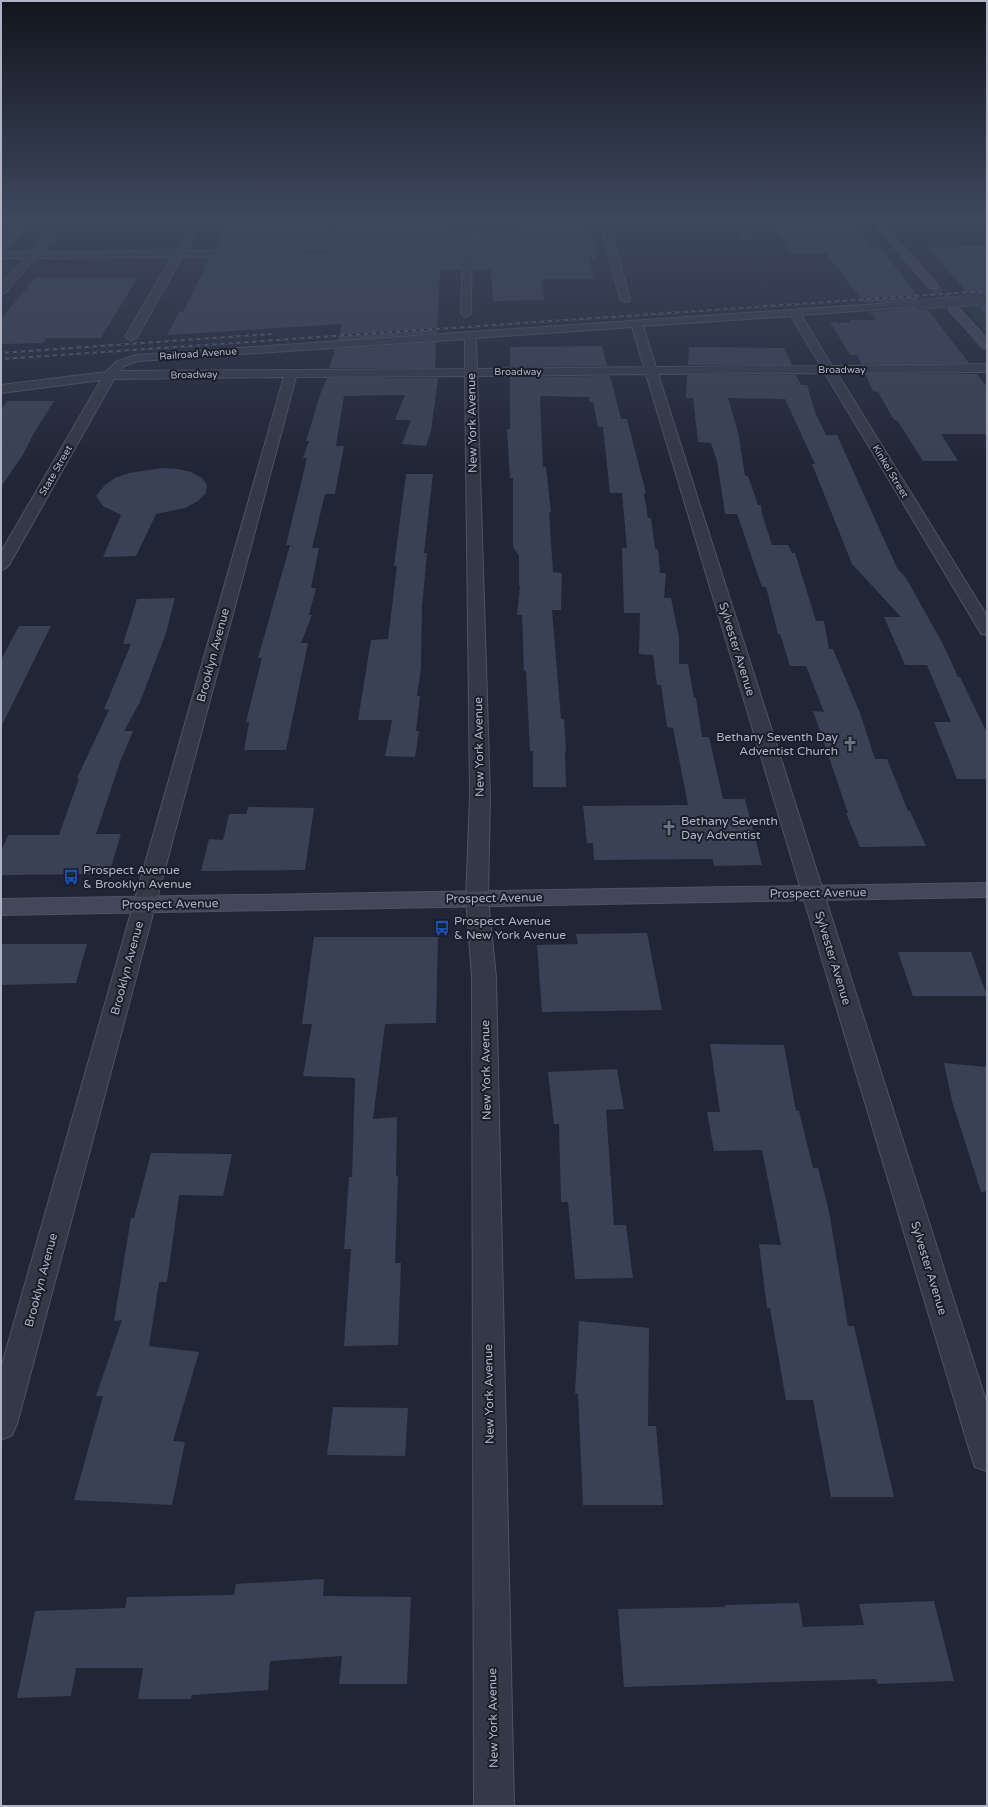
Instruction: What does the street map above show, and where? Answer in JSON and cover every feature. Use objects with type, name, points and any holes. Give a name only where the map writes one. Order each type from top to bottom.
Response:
[{"type":"main road","points":[[953,308],[987,346]]},
{"type":"main road","name":"Prospect Avenue","points":[[1,907],[987,890]]},
{"type":"street","points":[[131,337],[152,301]]},
{"type":"street","name":"New York Avenue","points":[[468,301],[471,371],[480,796],[477,899],[484,977],[494,1806]]},
{"type":"street","name":"Railroad Avenue","points":[[110,375],[120,364],[147,357],[468,324],[636,323],[954,301]]},
{"type":"street","name":"Kinkel Street","points":[[794,312],[987,630]]},
{"type":"street","name":"Sylvester Avenue","points":[[636,323],[987,1455]]},
{"type":"street","name":"Broadway","points":[[1,389],[110,375],[987,368]]},
{"type":"street","name":"Brooklyn Avenue","points":[[1,1424],[291,373]]},
{"type":"street","name":"State Street","points":[[1,566],[110,375]]},
{"type":"shaded area","points":[[961,301],[987,301],[987,334]]},
{"type":"building","points":[[16,301],[123,301],[101,338],[46,338],[43,343],[1,344],[1,319]]},
{"type":"building","points":[[188,301],[439,301],[437,333],[338,340],[342,324],[167,335],[179,312],[183,312]]},
{"type":"building","points":[[863,301],[893,301],[864,303]]},
{"type":"building","points":[[987,301],[987,316],[979,307]]},
{"type":"building","points":[[916,308],[928,310],[969,363],[861,364],[857,355],[850,355],[830,322],[852,323],[850,320],[876,320],[870,312]]},
{"type":"building","points":[[436,342],[435,368],[329,368],[335,349]]},
{"type":"building","points":[[602,346],[607,366],[510,367],[510,347]]},
{"type":"building","points":[[689,347],[784,348],[792,365],[688,365]]},
{"type":"building","points":[[865,374],[977,374],[987,387],[987,434],[941,434],[958,461],[923,461],[897,420],[894,420],[878,392],[873,391]]},
{"type":"building","points":[[687,375],[796,375],[801,385],[807,385],[815,412],[826,435],[837,435],[897,568],[906,578],[943,644],[958,677],[960,677],[987,733],[987,779],[957,779],[934,722],[951,722],[927,665],[905,665],[884,617],[901,617],[852,564],[812,464],[815,464],[785,399],[728,398],[738,432],[745,476],[748,476],[758,505],[761,505],[762,514],[772,545],[788,545],[792,553],[795,553],[816,621],[824,621],[829,649],[833,649],[860,713],[875,759],[887,759],[908,811],[910,811],[926,846],[860,847],[846,813],[848,813],[813,711],[824,712],[806,666],[790,666],[780,634],[778,634],[766,587],[762,587],[737,514],[725,514],[717,461],[711,443],[698,442],[693,398],[686,398]]},
{"type":"building","points":[[610,376],[621,419],[627,419],[646,493],[644,493],[648,518],[651,518],[655,549],[658,549],[660,573],[666,573],[664,598],[671,598],[679,637],[679,664],[688,664],[694,698],[696,698],[702,737],[709,737],[723,799],[745,799],[762,865],[714,866],[713,859],[594,860],[593,843],[587,843],[583,806],[688,805],[673,728],[667,727],[661,685],[657,685],[653,655],[639,654],[640,613],[624,613],[622,548],[627,548],[622,493],[610,493],[603,427],[598,427],[593,402],[590,402],[589,397],[541,396],[540,400],[543,467],[546,467],[551,512],[549,512],[553,572],[562,573],[561,610],[552,610],[561,719],[564,719],[566,787],[533,787],[533,751],[530,751],[526,671],[524,671],[522,615],[517,615],[520,586],[519,556],[513,547],[513,478],[510,478],[507,429],[510,429],[510,377]]},
{"type":"building","points":[[327,378],[438,378],[431,431],[426,446],[402,444],[411,420],[395,420],[405,395],[344,396],[336,446],[344,446],[335,494],[325,494],[312,548],[319,548],[311,588],[316,588],[309,615],[312,615],[301,643],[308,643],[286,750],[244,750],[249,722],[246,722],[262,658],[258,658],[290,545],[286,545],[307,458],[303,458],[309,441],[306,441],[321,392]]},
{"type":"building","points":[[7,401],[54,401],[34,433],[24,453],[1,487],[1,409]]},
{"type":"building","points":[[162,468],[191,472],[202,478],[207,485],[206,493],[198,501],[185,508],[156,514],[136,556],[103,557],[121,515],[103,506],[96,496],[105,485],[115,478],[129,473]]},
{"type":"building","points":[[406,474],[433,474],[424,553],[427,553],[422,606],[421,668],[417,696],[420,696],[416,731],[419,731],[415,757],[385,756],[392,720],[358,720],[371,640],[388,639],[397,566],[394,566]]},
{"type":"building","points":[[175,598],[166,633],[140,702],[124,731],[133,731],[120,762],[96,834],[121,834],[109,874],[1,875],[1,852],[8,835],[59,835],[79,779],[77,778],[109,710],[104,709],[131,644],[123,644],[137,599]]},
{"type":"building","points":[[19,626],[51,626],[1,727],[1,660]]},
{"type":"building","points":[[248,807],[314,808],[305,870],[201,871],[209,839],[223,840],[229,814],[246,814]]},
{"type":"building","points":[[647,933],[662,1010],[542,1012],[537,945],[578,944],[576,934]]},
{"type":"building","points":[[314,937],[438,937],[436,1023],[385,1024],[373,1119],[397,1117],[396,1176],[398,1176],[395,1263],[401,1263],[398,1345],[344,1346],[351,1249],[344,1249],[349,1177],[352,1177],[355,1078],[303,1076],[312,1024],[302,1024]]},
{"type":"building","points":[[1,944],[87,944],[76,983],[1,985]]},
{"type":"building","points":[[898,952],[971,952],[987,996],[913,996]]},
{"type":"building","points":[[710,1044],[784,1045],[796,1111],[799,1111],[813,1168],[818,1168],[829,1211],[848,1326],[854,1326],[894,1497],[831,1497],[813,1400],[786,1400],[770,1308],[767,1308],[759,1244],[781,1245],[762,1150],[714,1151],[707,1112],[720,1112]]},
{"type":"building","points":[[944,1063],[987,1067],[987,1191],[981,1192],[952,1101]]},
{"type":"building","points":[[617,1069],[624,1109],[606,1110],[614,1225],[626,1225],[633,1278],[575,1279],[568,1202],[561,1202],[559,1124],[554,1124],[548,1072]]},
{"type":"building","points":[[151,1153],[232,1154],[223,1196],[179,1195],[167,1282],[159,1282],[149,1346],[199,1352],[173,1441],[185,1442],[172,1505],[74,1500],[103,1396],[96,1396],[122,1320],[114,1321],[131,1218],[134,1218]]},
{"type":"building","points":[[579,1321],[649,1328],[648,1426],[656,1426],[663,1505],[583,1505],[578,1394],[575,1393]]},
{"type":"building","points":[[333,1407],[408,1408],[405,1456],[327,1455]]},
{"type":"building","points":[[324,1579],[323,1596],[411,1597],[407,1684],[339,1684],[342,1656],[270,1661],[268,1690],[192,1695],[191,1699],[138,1699],[143,1668],[76,1668],[71,1696],[17,1698],[35,1611],[125,1608],[127,1597],[234,1595],[236,1584]]},
{"type":"building","points":[[934,1601],[954,1681],[878,1684],[876,1679],[624,1687],[618,1609],[725,1607],[725,1605],[799,1603],[803,1627],[864,1625],[859,1604]]},
{"type":"tunnel","points":[[947,301],[953,308]]},
{"type":"railway","points":[[1,359],[837,301]]},
{"type":"railway","points":[[1,353],[271,334]]},
{"type":"place","name":"Bethany Seventh Day Adventist Church","points":[[850,744]]},
{"type":"place","name":"Bethany Seventh Day Adventist","points":[[669,828]]},
{"type":"place","name":"Prospect Avenue & Brooklyn Avenue","points":[[71,877]]},
{"type":"place","name":"Prospect Avenue & New York Avenue","points":[[442,928]]}]
